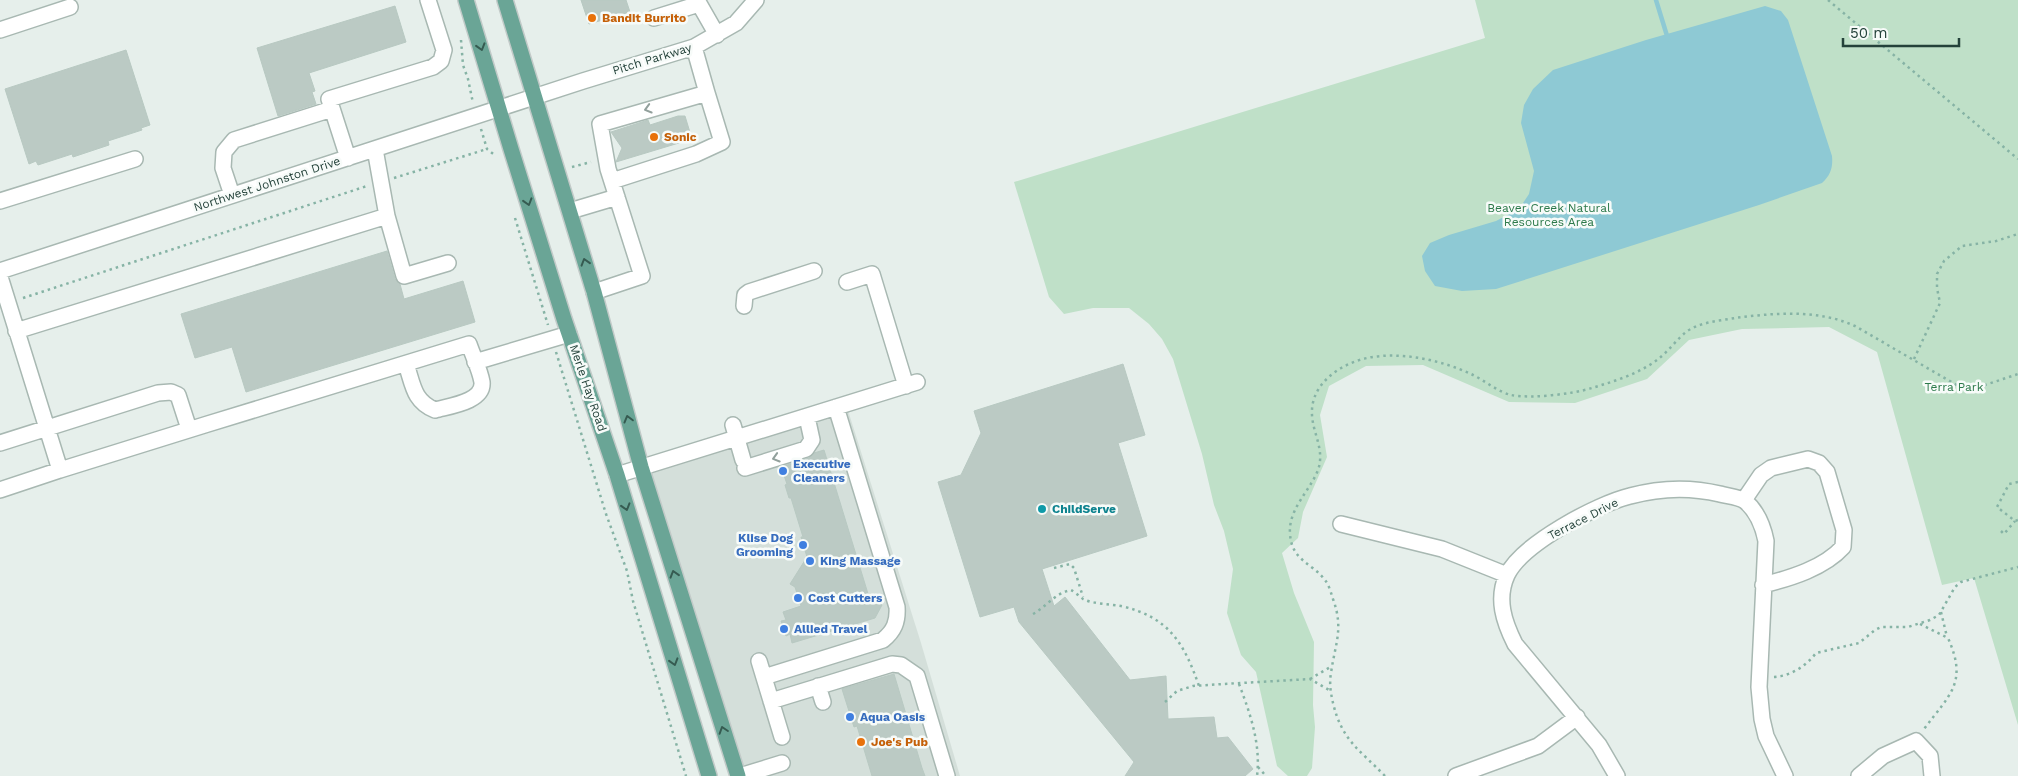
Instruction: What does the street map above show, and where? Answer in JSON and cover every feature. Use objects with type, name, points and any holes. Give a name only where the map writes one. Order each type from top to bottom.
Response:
[{"type":"main road","name":"Merle Hay Road","points":[[466,0],[569,334],[617,475],[709,776]]},
{"type":"main road","points":[[505,0],[594,292],[641,468],[739,776]]},
{"type":"street","points":[[348,158],[329,98],[433,67],[441,61],[444,50],[428,0]]},
{"type":"street","name":"Pitch Parkway","points":[[535,98],[582,81],[694,46],[736,23],[756,0]]},
{"type":"street","points":[[654,18],[698,2],[717,35]]},
{"type":"street","points":[[0,30],[70,7]]},
{"type":"street","points":[[612,180],[696,154],[722,142],[694,46]]},
{"type":"street","points":[[594,292],[642,276],[612,180],[600,124],[707,92]]},
{"type":"street","name":"Northwest Johnston Drive","points":[[1,269],[535,98]]},
{"type":"street","points":[[232,195],[223,168],[224,152],[234,140],[332,109]]},
{"type":"street","points":[[375,149],[387,216],[404,276],[448,263]]},
{"type":"street","points":[[0,201],[135,159]]},
{"type":"street","points":[[570,211],[617,197]]},
{"type":"street","points":[[16,330],[387,216]]},
{"type":"street","points":[[1,269],[8,303],[60,470]]},
{"type":"street","points":[[744,306],[745,295],[749,292],[814,271]]},
{"type":"street","points":[[617,475],[779,418],[807,417],[836,407],[858,393],[912,384],[882,284],[872,274],[847,282]]},
{"type":"street","points":[[475,362],[569,334]]},
{"type":"street","points":[[0,490],[188,429],[469,344],[482,383],[480,392],[471,399],[435,410],[426,406],[418,399],[406,364]]},
{"type":"street","points":[[0,443],[158,392],[171,392],[178,396],[188,429]]},
{"type":"street","points":[[764,677],[883,640],[890,635],[898,617],[895,600],[836,407]]},
{"type":"street","points":[[735,432],[744,464],[806,449],[812,440],[807,417]]},
{"type":"street","points":[[1764,585],[1791,578],[1835,555],[1843,547],[1844,530],[1827,472],[1819,463],[1808,460],[1771,468],[1761,475],[1744,500],[1754,510],[1765,534],[1759,676],[1762,719],[1766,736],[1785,776]]},
{"type":"street","name":"Terrace Drive","points":[[1617,776],[1599,745],[1515,644],[1506,628],[1502,611],[1502,591],[1507,575],[1520,557],[1546,537],[1580,518],[1629,496],[1667,489],[1707,491],[1744,500]]},
{"type":"street","points":[[1341,524],[1442,549],[1507,575]]},
{"type":"street","points":[[759,661],[782,737]]},
{"type":"street","points":[[771,700],[892,664],[901,665],[917,676],[947,776]]},
{"type":"street","points":[[818,686],[823,702]]},
{"type":"street","points":[[1456,776],[1538,746],[1577,718]]},
{"type":"street","points":[[1859,776],[1884,756],[1916,741],[1930,756],[1932,776]]},
{"type":"street","points":[[739,776],[782,763]]},
{"type":"path","points":[[1828,0],[2018,159]]},
{"type":"path","points":[[460,36],[463,66],[477,116],[487,149],[495,154],[497,161]]},
{"type":"path","points":[[8,303],[487,149]]},
{"type":"path","points":[[514,215],[606,514],[627,571],[633,601],[686,776]]},
{"type":"path","points":[[1914,359],[1940,303],[1937,274],[1944,261],[1962,246],[1996,241],[2018,234]]},
{"type":"path","points":[[1385,776],[1360,753],[1341,730],[1331,692],[1330,676],[1339,632],[1338,615],[1326,582],[1300,559],[1292,547],[1290,532],[1296,509],[1319,467],[1321,454],[1312,414],[1316,395],[1325,379],[1345,365],[1369,358],[1397,356],[1426,359],[1469,373],[1511,395],[1568,393],[1592,388],[1641,370],[1657,360],[1686,332],[1702,324],[1761,315],[1801,314],[1844,321],[1914,359],[1967,391],[2018,374]]},
{"type":"path","points":[[2001,531],[2004,534],[2016,520],[1997,507],[2009,484],[2018,482]]},
{"type":"path","points":[[1054,568],[1070,564],[1074,568],[1083,599]]},
{"type":"path","points":[[1759,676],[1786,676],[1816,653],[1858,643],[1881,627],[1908,627],[1920,624],[1939,615],[1955,587],[1961,582],[2018,567]]},
{"type":"path","points":[[1033,614],[1044,608],[1064,591],[1071,590],[1083,599],[1139,611],[1170,630],[1186,653],[1199,686]]},
{"type":"path","points":[[1916,741],[1956,685],[1956,659],[1941,612]]},
{"type":"path","points":[[1920,624],[1948,638]]},
{"type":"path","points":[[1165,702],[1177,691],[1199,686],[1310,679],[1333,665]]},
{"type":"path","points":[[1310,679],[1331,692]]},
{"type":"path","points":[[1239,684],[1252,724],[1258,758],[1257,776]]},
{"type":"path","points":[[1258,767],[1266,776]]},
{"type":"shaded area","points":[[846,404],[921,643],[960,776],[738,776],[641,467]]},
{"type":"green space","name":"Beaver Creek Natural Resources Area","points":[[1475,0],[2018,0],[2018,725],[1974,578],[1942,585],[1877,352],[1829,327],[1742,329],[1689,340],[1647,379],[1575,403],[1509,402],[1423,365],[1366,366],[1329,386],[1320,415],[1327,457],[1303,512],[1298,538],[1282,553],[1294,593],[1314,642],[1313,705],[1315,727],[1312,768],[1307,776],[1288,776],[1277,766],[1256,672],[1241,655],[1227,613],[1233,569],[1224,531],[1214,505],[1202,454],[1173,359],[1162,339],[1149,324],[1129,308],[1093,308],[1064,314],[1049,297],[1014,182],[1485,38]]},
{"type":"water","points":[[1765,6],[1781,11],[1788,20],[1832,156],[1831,171],[1822,183],[1496,289],[1462,291],[1435,286],[1425,271],[1422,256],[1430,243],[1449,235],[1496,221],[1519,209],[1529,194],[1534,171],[1521,123],[1524,105],[1533,89],[1553,70],[1646,40]]},
{"type":"building","points":[[581,0],[626,0],[630,12],[589,24]]},
{"type":"building","points":[[395,6],[406,42],[309,73],[315,91],[312,92],[316,104],[278,116],[257,48]]},
{"type":"building","points":[[126,50],[150,125],[141,128],[142,130],[108,141],[109,145],[73,157],[72,154],[38,165],[36,161],[29,164],[5,89]]},
{"type":"building","name":"Sonic","points":[[678,116],[685,116],[692,139],[616,162],[622,148],[611,132],[648,120],[650,125]]},
{"type":"building","points":[[387,251],[395,279],[400,284],[404,299],[463,281],[475,322],[246,392],[232,347],[195,358],[181,314]]},
{"type":"building","name":"ChildServe","points":[[1123,364],[1145,435],[1118,443],[1147,536],[1042,569],[1054,606],[1065,597],[1130,680],[1166,676],[1168,719],[1214,717],[1217,738],[1228,737],[1253,769],[1245,776],[1125,776],[1134,762],[1019,622],[1014,607],[980,617],[938,482],[961,475],[981,433],[974,411]]},
{"type":"building","points":[[824,450],[869,597],[882,605],[875,618],[792,643],[790,634],[786,636],[781,621],[786,620],[783,612],[801,606],[795,587],[790,584],[807,557],[801,537],[803,537],[791,498],[789,498],[785,485],[787,484],[781,467],[809,458],[814,453]]},
{"type":"building","points":[[894,674],[925,776],[872,776],[857,726],[854,727],[842,689]]},
{"type":"waterway","points":[[1656,0],[1668,39]]},
{"type":"place","name":"Bandit Burrito","points":[[592,18]]},
{"type":"place","name":"Sonic","points":[[654,137]]},
{"type":"place","name":"Executive Cleaners","points":[[783,471]]},
{"type":"place","name":"ChildServe","points":[[1042,509]]},
{"type":"place","name":"Klise Dog Grooming","points":[[803,545]]},
{"type":"place","name":"King Massage","points":[[810,561]]},
{"type":"place","name":"Cost Cutters","points":[[798,598]]},
{"type":"place","name":"Allied Travel","points":[[784,629]]},
{"type":"place","name":"Aqua Oasis","points":[[850,717]]},
{"type":"place","name":"Joe's Pub","points":[[861,742]]},
{"type":"park label","name":"Terra Park","points":[[1954,387]]}]
